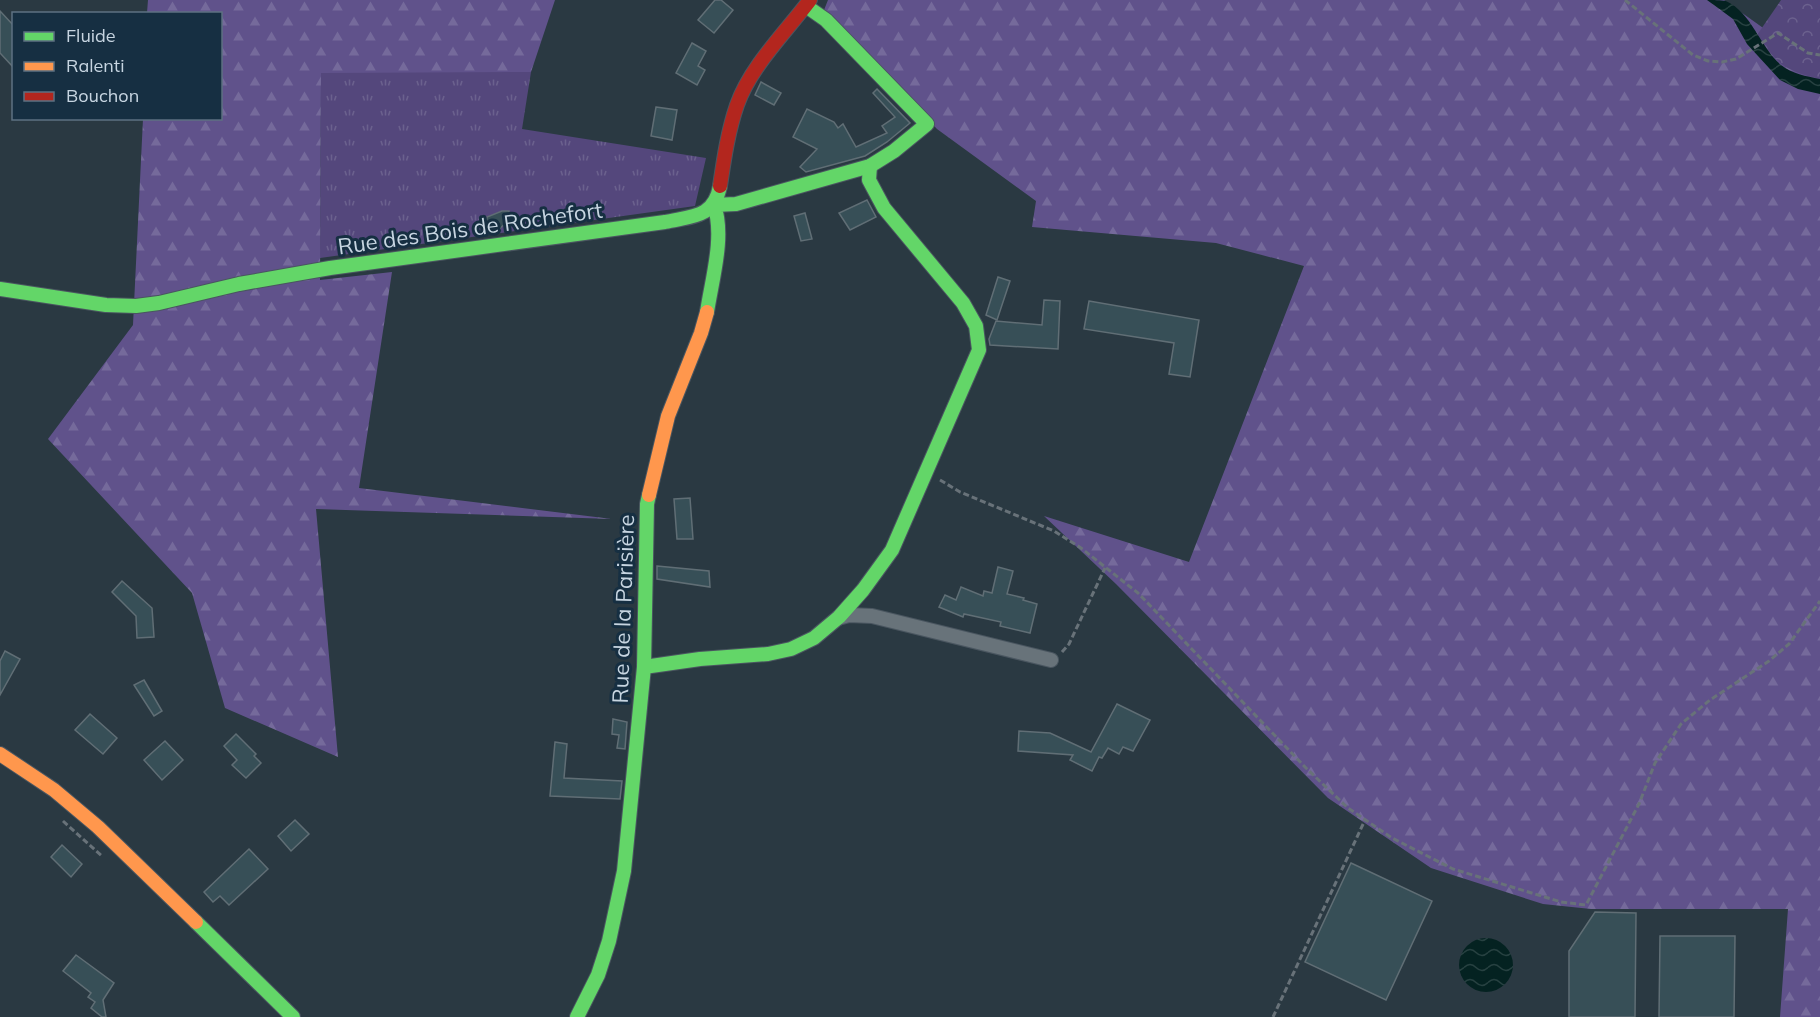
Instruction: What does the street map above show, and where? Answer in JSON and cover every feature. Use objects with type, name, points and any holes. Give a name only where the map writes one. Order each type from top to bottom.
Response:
[{"type":"street","name":"Rue des Bois de Rochefort","points":[[0,290],[106,305],[136,306],[159,303],[239,284],[330,268],[665,222],[705,213],[714,205],[725,207],[870,166],[894,151],[927,124],[808,3]]},
{"type":"street","points":[[714,205],[718,196],[731,122],[745,87],[756,69],[808,3]]},
{"type":"street","points":[[644,667],[705,658],[764,653],[799,646],[823,631],[838,618],[874,576],[892,550],[979,350],[976,326],[963,303],[884,208],[869,180],[870,166]]},
{"type":"street","name":"Rue de la Parisière","points":[[577,1017],[598,975],[609,941],[624,871],[644,667],[647,504],[668,416],[701,333],[706,312],[719,234],[718,216],[714,205]]},
{"type":"street","points":[[838,618],[849,615],[872,616],[1051,660]]},
{"type":"street","points":[[0,753],[54,790],[98,827],[293,1017]]},
{"type":"path","points":[[1625,0],[1693,55],[1708,61],[1722,62],[1736,59],[1778,33],[1808,53],[1820,55]]},
{"type":"path","points":[[926,472],[960,492],[1054,531],[1081,548],[1138,593],[1306,768],[1348,808],[1392,838],[1453,869],[1560,902],[1586,906],[1639,804],[1655,763],[1681,724],[1710,700],[1783,650],[1820,601]]},
{"type":"path","points":[[1051,660],[1059,656],[1069,644],[1105,568]]},
{"type":"path","points":[[1273,1017],[1365,820]]},
{"type":"green space","points":[[148,0],[555,0],[531,72],[321,73],[320,280],[392,272],[359,488],[612,519],[316,509],[338,757],[225,708],[192,593],[48,439],[133,325],[143,120],[222,120],[222,12],[147,12]]},
{"type":"green space","points":[[828,0],[1724,0],[1812,63],[1820,63],[1820,1017],[1780,1017],[1788,909],[1591,909],[1543,904],[1431,868],[1328,798],[1116,584],[1044,516],[1189,562],[1304,266],[1216,243],[1032,227],[1036,201],[937,129],[824,10]]},
{"type":"green space","points":[[1781,0],[1820,0],[1820,79],[1798,73],[1783,65],[1776,60],[1757,35]]},
{"type":"green space","points":[[321,72],[531,72],[522,129],[706,158],[695,206],[320,258]]},
{"type":"water","points":[[1707,0],[1726,1],[1735,6],[1781,65],[1794,73],[1820,79],[1820,94],[1798,89],[1780,80],[1747,44],[1733,19]]},
{"type":"water","points":[[1481,938],[1491,938],[1501,942],[1509,950],[1513,965],[1509,980],[1501,988],[1491,992],[1481,992],[1471,988],[1463,980],[1459,970],[1459,960],[1463,950],[1471,942]]},
{"type":"building","points":[[715,0],[721,0],[733,10],[714,33],[698,20]]},
{"type":"building","points":[[0,11],[12,24],[12,66],[0,53]]},
{"type":"building","points":[[692,43],[706,51],[698,66],[705,70],[697,85],[676,73]]},
{"type":"building","points":[[761,82],[781,93],[774,105],[755,95]]},
{"type":"building","points":[[877,89],[910,123],[865,156],[806,172],[800,167],[817,149],[793,137],[807,109],[834,122],[838,128],[843,124],[856,147],[887,133],[882,126],[895,117],[873,93]]},
{"type":"building","points":[[656,107],[677,110],[672,140],[651,136]]},
{"type":"building","points":[[867,200],[876,217],[850,230],[839,213]]},
{"type":"building","points":[[502,211],[509,211],[508,223],[497,231],[490,230],[486,224],[487,217]]},
{"type":"building","points":[[805,213],[812,239],[801,241],[794,216]]},
{"type":"building","points":[[998,277],[1010,281],[997,320],[986,315]]},
{"type":"building","points":[[1044,300],[1060,301],[1058,349],[990,345],[989,339],[996,321],[1042,325]]},
{"type":"building","points":[[1089,301],[1199,320],[1190,377],[1169,374],[1174,343],[1084,329]]},
{"type":"building","points":[[690,498],[693,539],[677,539],[674,499]]},
{"type":"building","points":[[657,566],[709,571],[710,587],[657,579]]},
{"type":"building","points":[[998,567],[1013,571],[1007,594],[1037,604],[1030,633],[1000,626],[1001,622],[964,614],[963,617],[939,607],[945,595],[956,600],[961,587],[983,596],[984,591],[992,593]]},
{"type":"building","points":[[122,581],[152,608],[154,637],[137,638],[136,616],[112,592]]},
{"type":"building","points":[[5,651],[20,659],[0,695],[0,661]]},
{"type":"building","points":[[144,680],[162,711],[154,716],[134,685]]},
{"type":"building","points":[[1117,704],[1150,720],[1133,751],[1123,747],[1119,754],[1108,748],[1102,758],[1099,757],[1092,771],[1070,760],[1073,755],[1018,751],[1019,731],[1050,733],[1091,752]]},
{"type":"building","points":[[90,714],[117,738],[103,754],[75,730]]},
{"type":"building","points":[[613,719],[627,722],[625,749],[617,748],[619,735],[612,734]]},
{"type":"building","points":[[236,734],[256,754],[254,756],[261,763],[246,778],[232,765],[237,760],[224,746]]},
{"type":"building","points":[[165,741],[183,760],[162,780],[144,760]]},
{"type":"building","points":[[555,742],[567,744],[564,778],[622,781],[620,799],[550,796]]},
{"type":"building","points":[[295,820],[309,834],[291,851],[278,836]]},
{"type":"building","points":[[62,845],[82,864],[71,877],[51,857]]},
{"type":"building","points":[[249,849],[268,869],[229,905],[220,896],[213,902],[204,892]]},
{"type":"building","points":[[1351,863],[1432,901],[1386,1000],[1305,962]]},
{"type":"building","points":[[1595,912],[1636,913],[1635,1017],[1569,1017],[1569,951]]},
{"type":"building","points":[[1660,936],[1735,936],[1734,1017],[1659,1017]]},
{"type":"building","points":[[76,955],[114,983],[103,1000],[106,1017],[102,1017],[91,1008],[95,1002],[88,997],[91,993],[63,971]]},
{"type":"traffic: fast","points":[[707,312],[718,244],[714,205],[736,204],[870,166],[894,151],[927,124],[826,20],[806,6]]},
{"type":"traffic: fast","points":[[644,667],[700,659],[768,654],[791,649],[814,638],[839,617],[863,590],[892,550],[979,350],[976,326],[963,303],[884,208],[869,180],[870,166]]},
{"type":"traffic: fast","points":[[0,289],[106,305],[136,306],[159,303],[239,284],[330,268],[665,222],[693,216],[707,210],[713,204],[720,186]]},
{"type":"traffic: fast","points":[[577,1017],[598,975],[609,941],[624,871],[644,667],[649,495]]},
{"type":"traffic: fast","points":[[196,922],[293,1017]]},
{"type":"traffic: slow","points":[[649,495],[668,416],[707,312]]},
{"type":"traffic: slow","points":[[0,754],[54,790],[98,827],[196,922]]},
{"type":"traffic: jam","points":[[720,186],[731,125],[743,91],[769,50],[810,0]]}]
